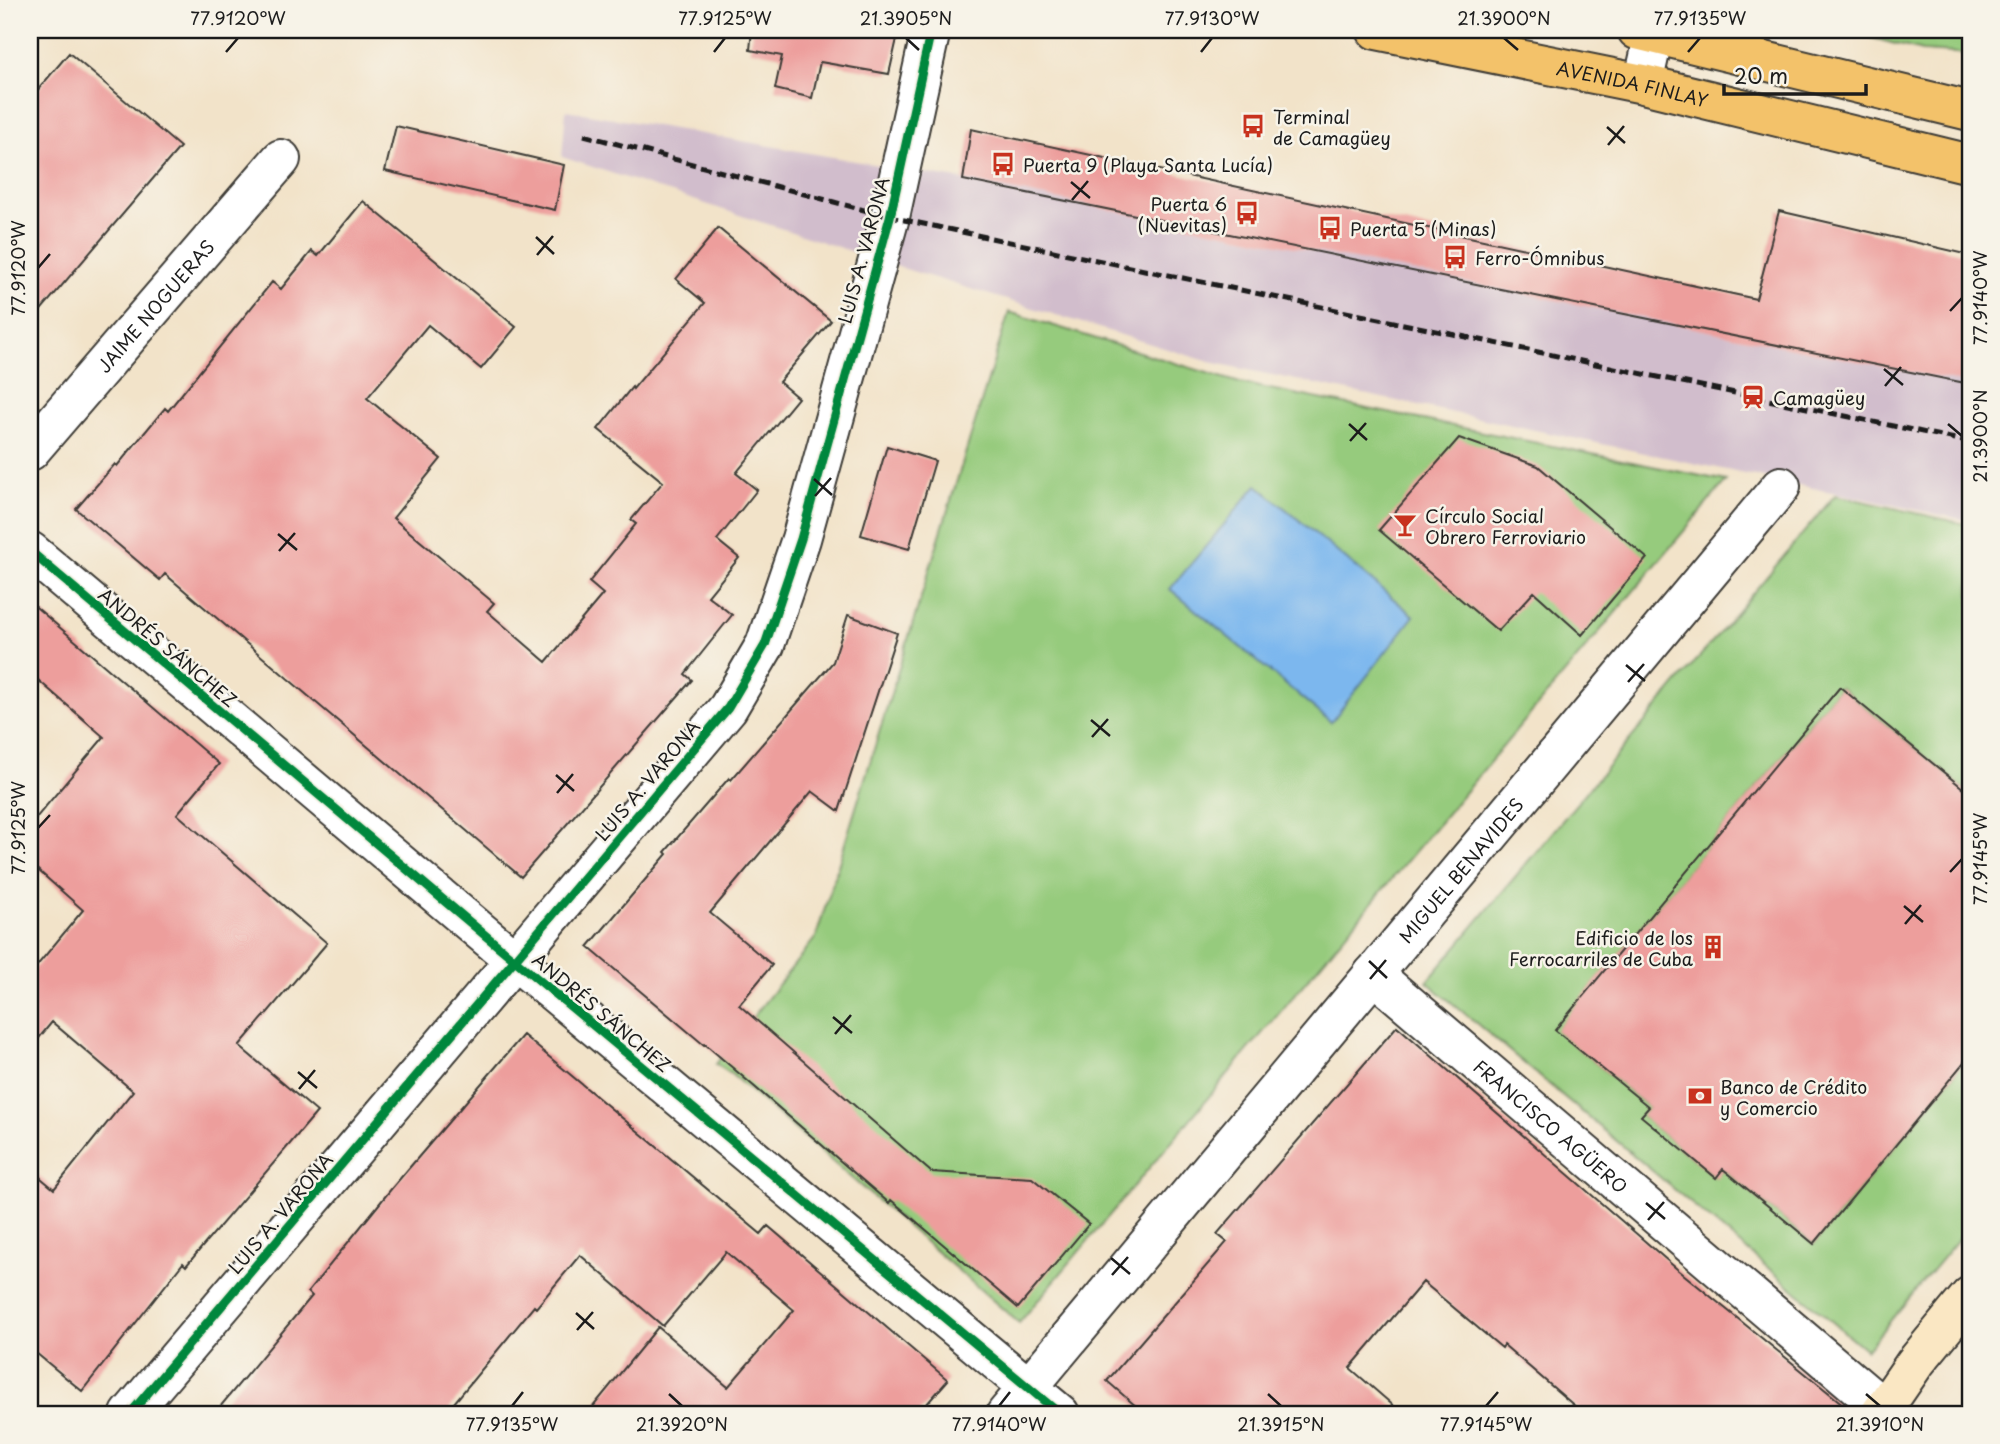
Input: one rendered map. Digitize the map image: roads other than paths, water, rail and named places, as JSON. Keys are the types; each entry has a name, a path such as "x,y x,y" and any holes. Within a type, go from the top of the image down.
{"main road":[{"name":"AVENIDA FINLAY","path":"1376,30 1643,84 1970,164"},
{"path":"1649,31 1970,111"},
{"path":"1711,102 1720,50"}],"street":[{"name":"LUIS A. VARONA","path":"130,1414 728,708 765,645 800,539 890,217 931,30"},
{"path":"1643,84 1649,31"},
{"name":"JAIME NOGUERAS","path":"30,451 281,159"},
{"name":"MIGUEL BENAVIDES","path":"1017,1401 1781,486"},
{"name":"ANDRÉS SÁNCHEZ","path":"30,551 515,960 1017,1401 1060,1414"},
{"name":"FRANCISCO AGÜERO","path":"1373,974 1884,1413"},
{"path":"1884,1413 1915,1363 1970,1296"}],"water":[{"path":"1257,485 1414,616 1331,722 1170,589"}],"railway":[{"path":"584,135 890,217 1970,442"}],"place":[{"name":"Terminal de Camagüey","path":"1253,126"},
{"name":"Puerta 9 (Playa Santa Lucía)","path":"1003,164"},
{"name":"Puerta 6 (Nuevitas)","path":"1247,213"},
{"name":"Puerta 5 (Minas)","path":"1330,228"},
{"name":"Ferro-Ómnibus","path":"1455,257"},
{"name":"Camagüey","path":"1753,397"},
{"name":"Círculo Social Obrero Ferroviario","path":"1405,525"},
{"name":"Edificio de los Ferrocarriles de Cuba","path":"1713,947"},
{"name":"Banco de Crédito y Comercio","path":"1700,1096"}]}
